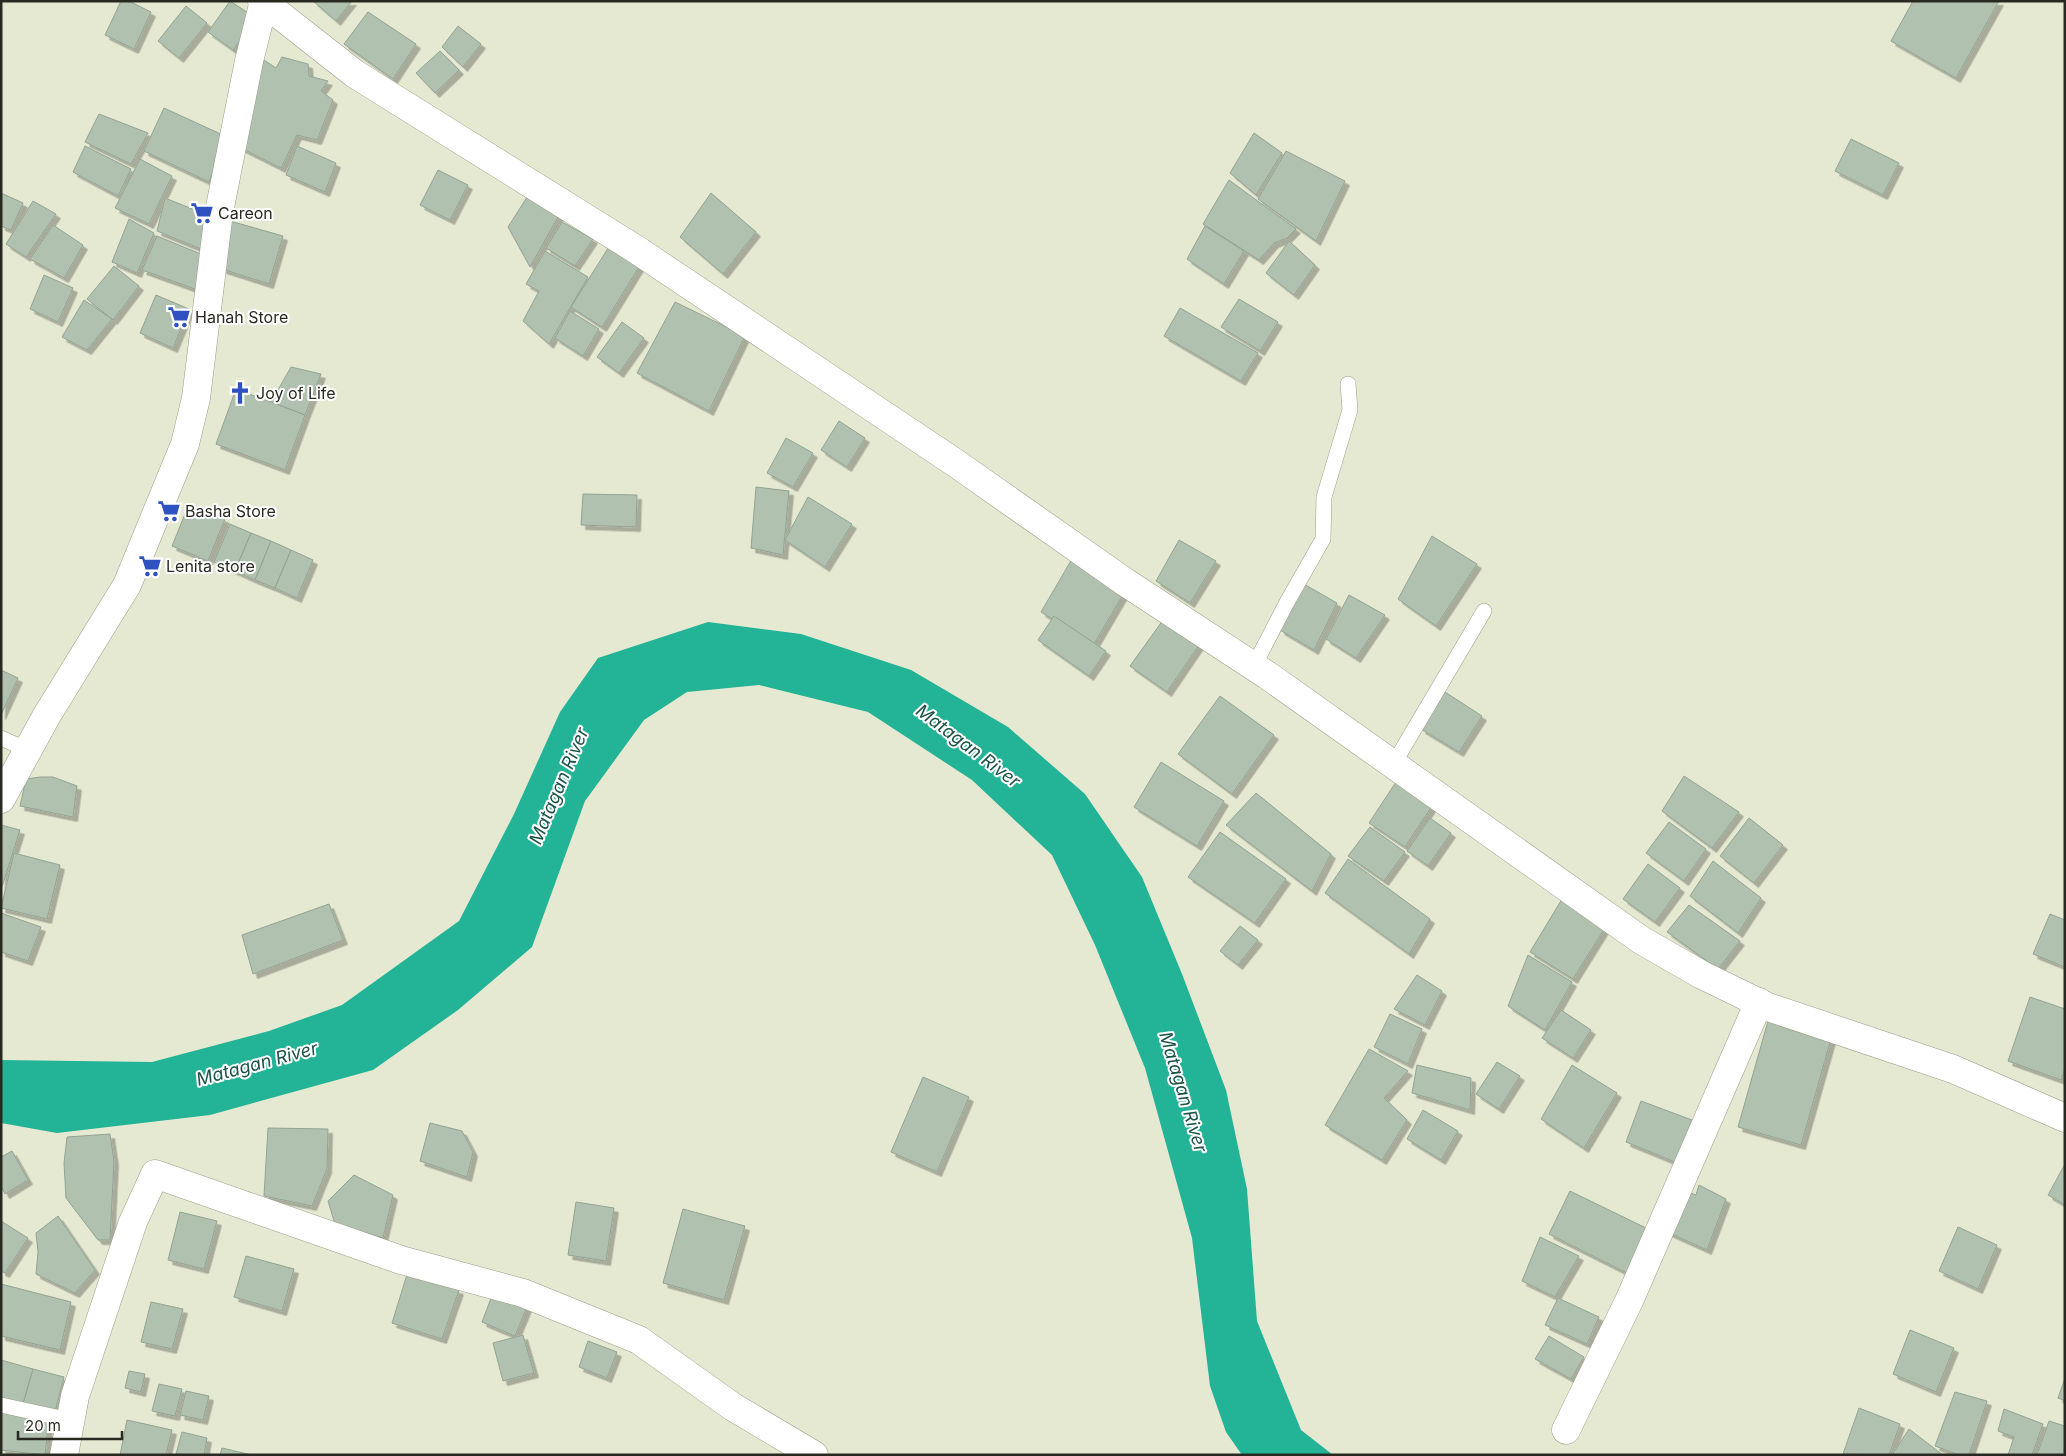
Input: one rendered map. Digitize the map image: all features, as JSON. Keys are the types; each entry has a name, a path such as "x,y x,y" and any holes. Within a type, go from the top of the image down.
{"street":[{"path":"1,799 47,715 127,585 185,444 196,398 219,212 249,61 263,2 355,74 646,256 946,457 1125,582 1254,666 1575,891 1641,940 1702,975 1759,1002 1819,1025 1953,1069 2065,1118"},
{"path":"1566,1430 1629,1301 1759,1002"},
{"path":"64,1455 75,1396 133,1222 155,1174 401,1260 523,1293 639,1340 733,1408 814,1455"}],"lane":[{"path":"1254,666 1322,539 1324,498 1350,410 1348,384"},
{"path":"1393,765 1484,611"},
{"path":"1,738 28,750"},
{"path":"1,1405 70,1420"}],"water":[{"name":"Matagan River","path":"708,622 801,634 911,670 1008,727 1085,794 1142,877 1182,974 1226,1090 1247,1189 1257,1321 1301,1430 1333,1455 1242,1455 1226,1432 1210,1386 1192,1238 1145,1068 1095,945 1052,855 972,780 868,712 759,685 687,692 644,720 585,801 532,947 458,1010 373,1070 210,1115 57,1133 1,1123 1,1060 152,1062 269,1031 342,1005 459,921 514,814 560,712 598,658"}],"building":[{"path":"121,1 129,1 151,12 134,49 105,35"},
{"path":"230,1 256,18 233,50 208,32"},
{"path":"313,1 352,1 336,21"},
{"path":"1913,1 1999,1 1956,78 1891,41"},
{"path":"186,6 207,23 179,58 158,41"},
{"path":"368,12 416,44 393,79 344,44"},
{"path":"458,26 481,44 463,67 442,47"},
{"path":"440,51 459,70 435,93 416,73"},
{"path":"282,57 308,64 309,76 328,81 321,91 333,100 317,140 297,135 281,168 237,146 264,60 276,68"},
{"path":"164,108 225,136 209,182 144,151"},
{"path":"99,114 148,133 131,164 85,142"},
{"path":"1254,133 1282,153 1256,195 1230,173"},
{"path":"1851,139 1899,163 1883,195 1835,171"},
{"path":"85,146 131,169 118,196 73,172"},
{"path":"297,146 336,163 325,192 286,175"},
{"path":"1286,151 1345,181 1316,241 1258,199"},
{"path":"140,159 172,176 149,224 115,208"},
{"path":"438,170 468,185 450,220 420,205"},
{"path":"1229,180 1296,229 1287,238 1274,243 1259,260 1203,224"},
{"path":"531,191 562,210 530,267 508,227"},
{"path":"1,193 23,203 11,230 1,226"},
{"path":"711,193 756,232 723,274 680,237"},
{"path":"165,198 215,218 206,251 157,231"},
{"path":"33,201 56,214 26,257 6,244"},
{"path":"129,219 154,233 137,273 112,262"},
{"path":"230,221 283,236 269,284 222,269"},
{"path":"562,222 593,239 575,266 546,248"},
{"path":"53,225 83,245 64,278 30,259"},
{"path":"1205,226 1244,251 1224,284 1187,259"},
{"path":"157,236 208,257 195,289 142,270"},
{"path":"1289,241 1315,265 1294,295 1266,273"},
{"path":"612,242 642,262 602,327 571,307"},
{"path":"545,251 588,277 549,344 523,321 539,291 526,284"},
{"path":"114,266 139,286 113,320 87,299"},
{"path":"44,275 73,288 58,322 30,309"},
{"path":"156,295 189,309 173,348 140,333"},
{"path":"1239,299 1278,322 1260,351 1221,327"},
{"path":"84,300 112,319 87,350 62,337"},
{"path":"675,302 745,336 709,411 637,373"},
{"path":"1180,308 1258,353 1241,381 1164,336"},
{"path":"570,311 599,329 583,356 555,338"},
{"path":"622,322 644,338 619,373 597,357"},
{"path":"291,367 321,374 305,415 271,402"},
{"path":"236,389 305,415 285,470 216,444"},
{"path":"839,421 865,438 847,467 821,450"},
{"path":"786,438 813,453 793,487 767,473"},
{"path":"756,487 789,491 783,555 751,548"},
{"path":"583,494 637,495 636,527 581,525"},
{"path":"808,497 852,524 825,567 785,540"},
{"path":"189,504 225,519 208,561 172,546"},
{"path":"230,524 251,533 235,571 214,562"},
{"path":"251,533 271,541 255,580 235,571"},
{"path":"1432,536 1477,564 1436,626 1398,599"},
{"path":"1179,540 1216,561 1190,603 1156,581"},
{"path":"271,541 291,550 275,588 255,580"},
{"path":"291,550 313,560 297,598 275,588"},
{"path":"1072,559 1125,591 1094,644 1041,612"},
{"path":"1302,583 1337,603 1314,650 1280,630"},
{"path":"1349,595 1385,615 1356,658 1326,639"},
{"path":"1054,616 1106,651 1089,676 1038,640"},
{"path":"1163,620 1199,645 1167,692 1130,666"},
{"path":"1,670 18,678 1,715"},
{"path":"1445,692 1482,716 1459,752 1421,729"},
{"path":"1220,696 1274,735 1232,794 1178,754"},
{"path":"1161,762 1224,801 1197,846 1134,807"},
{"path":"1684,776 1739,812 1712,848 1662,811"},
{"path":"53,777 77,786 73,817 20,806 26,779"},
{"path":"1396,782 1432,806 1405,847 1369,823"},
{"path":"1256,793 1331,854 1312,891 1226,825"},
{"path":"1430,818 1451,833 1428,866 1407,851"},
{"path":"1749,818 1783,845 1754,883 1720,856"},
{"path":"1669,822 1706,849 1684,881 1646,853"},
{"path":"1,825 20,830 1,890"},
{"path":"1370,827 1405,852 1384,881 1348,856"},
{"path":"1220,832 1286,879 1255,923 1188,877"},
{"path":"14,853 60,865 47,919 1,908"},
{"path":"1348,859 1430,919 1409,954 1325,893"},
{"path":"1713,861 1761,898 1738,933 1690,896"},
{"path":"1648,864 1680,888 1655,922 1623,899"},
{"path":"1562,899 1606,926 1573,979 1530,952"},
{"path":"329,904 343,940 253,974 242,935"},
{"path":"1689,905 1740,941 1718,969 1667,932"},
{"path":"1,913 41,927 28,961 1,952"},
{"path":"2050,914 2065,920 2065,967 2033,954"},
{"path":"1240,926 1258,940 1238,965 1220,951"},
{"path":"1528,955 1572,982 1545,1030 1508,1006"},
{"path":"1417,975 1442,991 1425,1025 1394,1009"},
{"path":"2030,997 2065,1009 2065,1068 2061,1080 2008,1061"},
{"path":"1561,1010 1591,1030 1573,1058 1542,1038"},
{"path":"1390,1014 1422,1029 1408,1064 1374,1047"},
{"path":"1768,1021 1831,1039 1801,1145 1738,1127"},
{"path":"1369,1049 1408,1071 1384,1098 1407,1120 1382,1160 1325,1125"},
{"path":"1497,1062 1520,1076 1499,1109 1476,1094"},
{"path":"1417,1065 1471,1078 1470,1110 1412,1093"},
{"path":"1572,1065 1617,1093 1584,1148 1541,1119"},
{"path":"923,1077 969,1097 937,1172 891,1152"},
{"path":"1641,1101 1692,1120 1675,1162 1626,1142"},
{"path":"1423,1110 1458,1131 1441,1160 1407,1139"},
{"path":"430,1123 462,1131 473,1152 467,1177 420,1161"},
{"path":"268,1128 328,1129 327,1169 312,1206 264,1196"},
{"path":"110,1134 114,1161 110,1240 98,1240 66,1198 64,1163 67,1137"},
{"path":"12,1151 28,1180 5,1194 1,1186 1,1157"},
{"path":"2065,1164 2065,1205 2048,1195"},
{"path":"354,1175 393,1195 383,1238 335,1224 328,1201"},
{"path":"1699,1185 1726,1199 1707,1250 1665,1231 1682,1190 1696,1195"},
{"path":"1570,1191 1648,1229 1627,1273 1549,1234"},
{"path":"576,1202 614,1208 606,1261 568,1255"},
{"path":"683,1209 745,1226 724,1300 663,1283"},
{"path":"180,1212 217,1221 204,1269 168,1260"},
{"path":"58,1216 95,1270 75,1293 36,1274 38,1252 36,1233"},
{"path":"1,1221 28,1238 5,1273 1,1271"},
{"path":"1958,1227 1997,1245 1978,1289 1939,1271"},
{"path":"1540,1237 1579,1256 1555,1297 1522,1281"},
{"path":"246,1256 294,1269 282,1311 234,1297"},
{"path":"409,1268 436,1276 437,1284 459,1290 442,1339 392,1323"},
{"path":"1,1284 71,1302 60,1350 1,1336"},
{"path":"493,1293 527,1307 515,1336 482,1322"},
{"path":"1558,1298 1599,1317 1587,1344 1545,1325"},
{"path":"151,1302 183,1309 172,1349 141,1342"},
{"path":"1910,1330 1954,1348 1936,1392 1893,1374"},
{"path":"523,1335 534,1373 503,1381 493,1343"},
{"path":"1549,1336 1584,1357 1571,1379 1535,1359"},
{"path":"588,1341 617,1352 607,1378 579,1367"},
{"path":"1,1360 33,1369 23,1404 1,1398"},
{"path":"33,1369 64,1377 55,1412 23,1404"},
{"path":"129,1371 145,1374 141,1392 125,1388"},
{"path":"2065,1378 2065,1401 2058,1398"},
{"path":"159,1384 182,1389 175,1416 152,1411"},
{"path":"186,1391 209,1396 203,1420 180,1415"},
{"path":"1955,1392 1987,1401 1969,1455 1959,1455 1935,1446"},
{"path":"1859,1408 1900,1424 1889,1455 1843,1454"},
{"path":"1,1409 49,1418 45,1455 1,1450"},
{"path":"2004,1409 2043,1424 2032,1455 2008,1455 2014,1437 1998,1431"},
{"path":"127,1420 172,1430 166,1455 120,1455"},
{"path":"2049,1421 2065,1426 2065,1455 2037,1455"},
{"path":"1909,1429 1943,1455 1892,1455"},
{"path":"182,1432 207,1438 204,1455 176,1454"},
{"path":"222,1448 252,1455 220,1455"}],"place":[{"name":"Careon","path":"202,213"},
{"name":"Hanah Store","path":"179,317"},
{"name":"Joy of Life","path":"240,393"},
{"name":"Basha Store","path":"169,511"},
{"name":"Lenita store","path":"150,566"}]}
